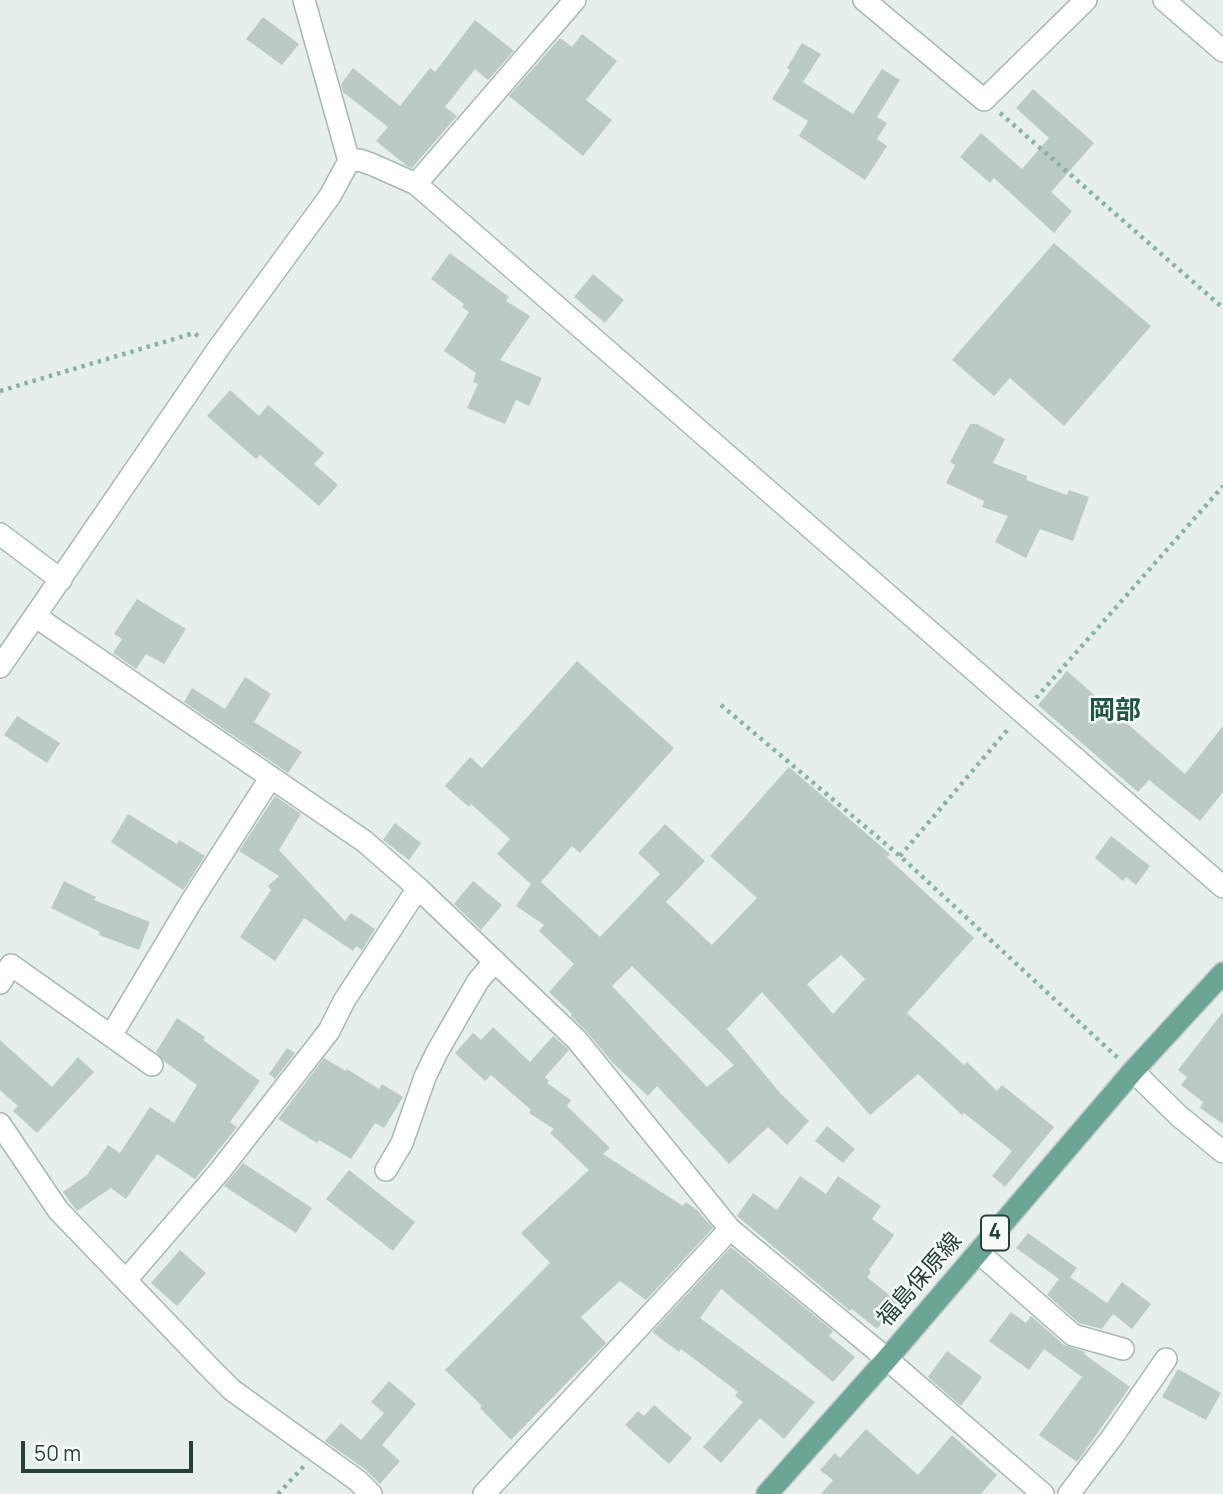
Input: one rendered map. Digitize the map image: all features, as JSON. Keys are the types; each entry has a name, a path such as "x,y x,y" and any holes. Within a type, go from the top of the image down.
{"main road":[{"name":"福島保原線","path":"775,1491 1133,1071 1221,980"}],"street":[{"path":"0,667 218,349 330,196 349,160 304,0"},
{"path":"416,184 575,0"},
{"path":"864,0 984,100 1086,0"},
{"path":"1164,0 1223,51"},
{"path":"349,160 371,163 416,184 1223,887"},
{"path":"0,534 61,580"},
{"path":"35,617 364,841 418,888 577,1040 730,1229 887,1359 1043,1494"},
{"path":"112,1034 191,902 271,777"},
{"path":"126,1280 219,1172 329,1031 344,1001 418,888"},
{"path":"386,1170 402,1143 425,1077 437,1052 478,981 495,961"},
{"path":"0,983 11,965 112,1034 152,1065"},
{"path":"1133,1071 1178,1116 1223,1152"},
{"path":"0,1124 58,1210 232,1390 358,1481 371,1494"},
{"path":"484,1494 730,1229"},
{"path":"978,1252 1073,1335 1123,1349"},
{"path":"1069,1494 1166,1359"}],"path":[{"path":"984,100 1223,308"},
{"path":"0,391 194,333 218,349"},
{"path":"900,856 1223,486"},
{"path":"721,705 900,856 1133,1071"},
{"path":"278,1494 316,1452"}],"building":[{"path":"263,17 299,44 282,65 246,39"},
{"path":"475,20 514,51 488,80 475,69 445,107 457,116 412,168 407,166 376,141 388,127 343,92 341,84 353,68 400,106 430,68 435,72"},
{"path":"582,34 617,61 586,100 612,120 583,156 509,96 560,38 572,47"},
{"path":"802,43 821,54 803,82 853,114 882,69 900,80 877,117 887,123 877,139 887,146 865,180 799,136 808,121 772,99 790,70 787,68"},
{"path":"1033,89 1094,143 1051,192 1072,211 1054,233 994,178 990,183 960,157 981,133 1022,169 1049,138 1016,108"},
{"path":"1054,243 1151,326 1064,426 1010,378 994,396 952,360"},
{"path":"450,253 509,297 506,301 530,316 500,360 542,378 529,406 516,400 505,424 467,408 478,384 473,382 476,373 444,351 469,312 462,307 464,304 431,279"},
{"path":"593,274 624,300 605,323 574,297"},
{"path":"230,390 259,416 268,405 324,453 314,464 338,485 319,506 260,455 256,459 207,416"},
{"path":"970,424 977,424 1005,439 993,463 1027,476 1026,480 1067,495 1069,490 1089,497 1073,541 1040,529 1026,558 995,542 1008,516 982,507 984,501 946,483 955,465 950,462"},
{"path":"137,599 186,629 164,664 146,654 136,669 113,653 122,639 114,634"},
{"path":"577,661 674,748 580,853 572,846 541,882 600,937 660,874 638,853 665,824 705,861 666,902 712,945 757,898 710,856 789,767 890,854 887,857 974,938 907,1013 964,1065 967,1062 997,1091 1002,1085 1054,1127 1005,1187 992,1176 1012,1151 964,1113 962,1115 918,1074 870,1115 762,992 727,1029 780,1093 809,1121 787,1145 768,1127 729,1164 657,1086 648,1096 612,1062 572,1014 549,992 574,964 539,931 544,925 516,906 531,884 497,854 510,839 471,804 469,807 445,786 470,757 482,768","holes":["841,955 865,979 833,1014 807,984","632,966 734,1065 707,1087 612,986"]},
{"path":"1067,671 1185,774 1223,726 1223,792 1200,821 1149,780 1138,792 1038,705"},
{"path":"245,677 271,694 254,722 302,752 288,773 184,702 192,688 225,709"},
{"path":"17,716 60,743 47,763 4,735"},
{"path":"275,796 301,814 279,850 345,921 351,913 375,929 362,950 356,946 353,951 304,918 275,961 240,937 271,890 268,886 279,876 239,851"},
{"path":"128,814 177,844 179,840 205,856 183,890 111,842"},
{"path":"395,823 421,843 409,860 383,840"},
{"path":"1111,836 1150,866 1136,885 1126,877 1123,881 1095,858"},
{"path":"64,881 96,897 94,900 150,922 139,950 99,935 100,932 51,908"},
{"path":"473,881 502,905 481,930 454,904"},
{"path":"1223,1012 1223,1124 1200,1108 1203,1102 1181,1085 1187,1077 1178,1070"},
{"path":"177,1018 260,1081 230,1122 237,1127 195,1179 157,1154 126,1199 111,1188 77,1211 63,1192 87,1175 108,1145 120,1153 150,1107 174,1123 197,1085 165,1062 156,1052"},
{"path":"493,1027 530,1062 553,1036 569,1050 545,1077 549,1081 547,1083 571,1100 567,1106 610,1148 603,1154 683,1206 686,1202 713,1228 646,1300 620,1281 581,1317 606,1343 511,1440 480,1408 482,1406 445,1370 550,1263 521,1233 589,1170 550,1133 554,1129 529,1113 531,1110 491,1075 485,1081 455,1053 473,1033 481,1040"},
{"path":"0,1040 52,1087 78,1057 94,1072 37,1133 13,1111 18,1106 0,1090"},
{"path":"287,1048 295,1053 275,1079 269,1074"},
{"path":"324,1058 379,1089 382,1084 403,1097 384,1128 375,1123 351,1159 319,1140 317,1143 278,1119"},
{"path":"827,1126 855,1149 843,1163 815,1141"},
{"path":"243,1163 312,1208 296,1233 224,1186"},
{"path":"349,1170 415,1222 393,1251 326,1199"},
{"path":"800,1176 826,1194 838,1176 881,1206 872,1219 894,1235 869,1270 871,1272 867,1277 899,1303 877,1329 852,1309 850,1311 737,1216 753,1193 777,1210"},
{"path":"1028,1233 1077,1268 1070,1277 1107,1303 1122,1282 1151,1304 1132,1329 1113,1314 1102,1329 1079,1323 1047,1295 1059,1279 1016,1248"},
{"path":"731,1247 833,1331 829,1336 855,1357 833,1382 721,1289 700,1318 815,1402 784,1439 760,1418 721,1463 703,1447 743,1402 735,1396 738,1392 681,1349 679,1352 652,1332"},
{"path":"180,1250 206,1273 177,1306 151,1283"},
{"path":"1011,1312 1026,1323 1031,1316 1064,1345 1085,1352 1084,1354 1130,1387 1077,1462 1039,1435 1082,1377 1044,1349 1029,1370 989,1341"},
{"path":"947,1351 982,1377 961,1406 928,1377"},
{"path":"1178,1369 1221,1393 1206,1420 1162,1397"},
{"path":"389,1381 416,1404 382,1445 400,1461 380,1484 366,1470 325,1441 341,1423 361,1440 384,1413 371,1402"},
{"path":"654,1405 692,1438 669,1464 625,1425 638,1411 644,1416"},
{"path":"866,1429 918,1475 952,1435 997,1475 981,1494 821,1494 833,1480 820,1470 835,1453 840,1458"}],"district":[{"name":"岡部","path":"1115,712"}]}
